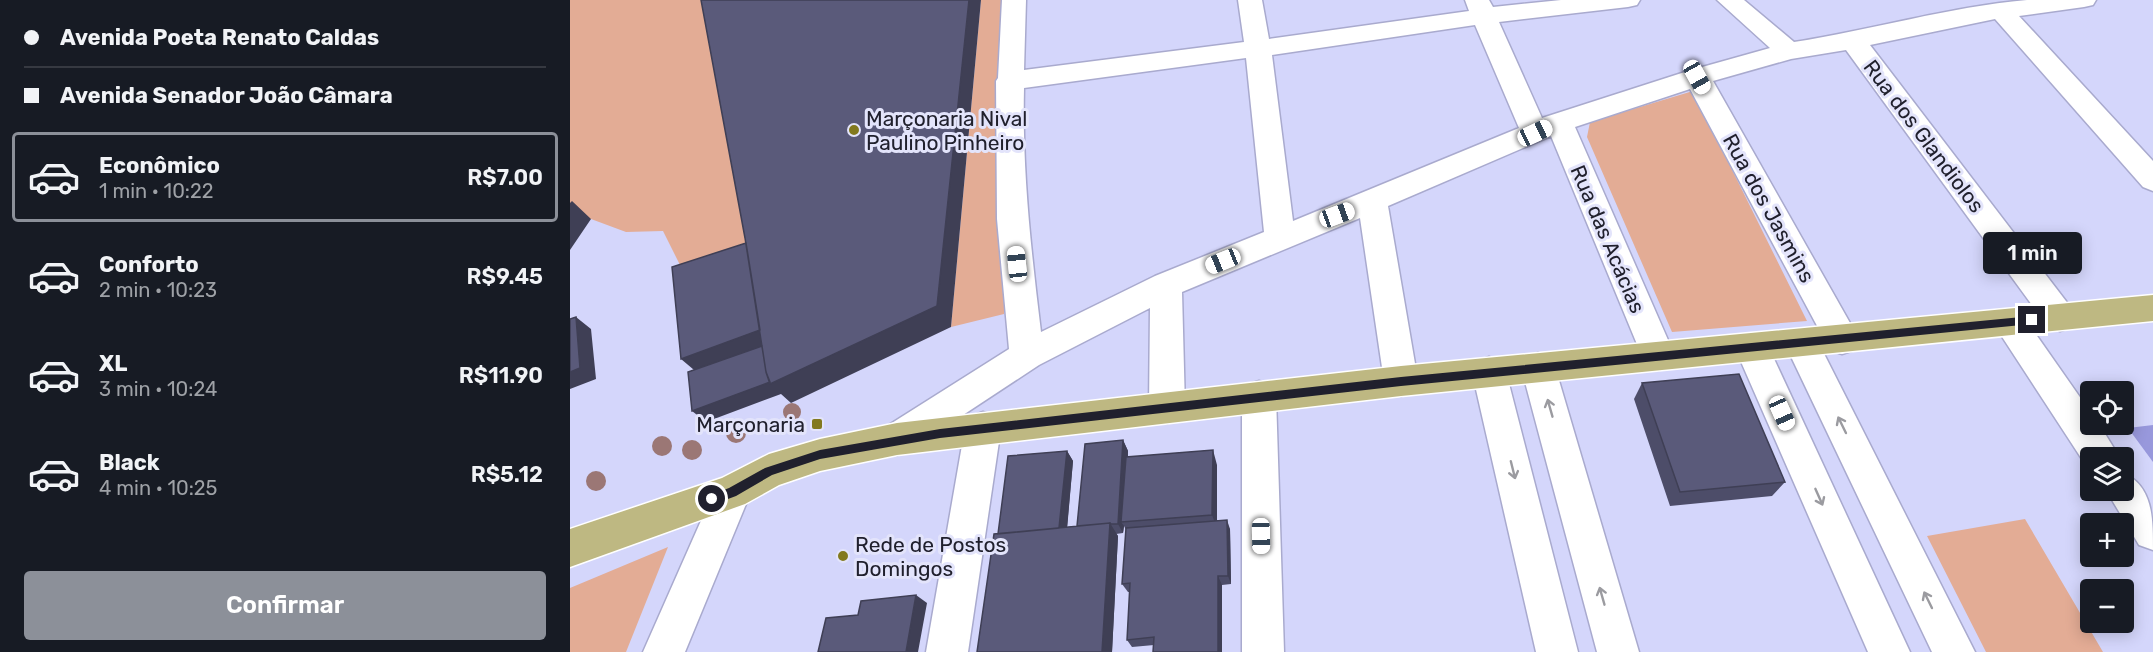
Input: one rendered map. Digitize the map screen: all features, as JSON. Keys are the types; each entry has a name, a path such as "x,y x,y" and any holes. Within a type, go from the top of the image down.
{"main road":[{"path":"570,548 732,492 769,471 820,454 897,439 1259,396 1538,367 2060,318 2150,312"}],"street":[{"path":"1014,0 1008,132 1012,219 1027,355"},
{"path":"1250,0 1258,48 1280,238"},
{"path":"1009,81 1376,33 1480,8 1628,0"},
{"path":"1729,0 1789,51"},
{"path":"897,439 1027,355 1166,285 1547,127 1697,77 1789,51 1853,41 1964,8 2001,11 2084,0"},
{"name":"Rua das Acácias","path":"1480,8 1547,127 1658,356"},
{"path":"2001,11 2153,180"},
{"name":"Rua dos Glandiolos","path":"1853,41 2060,318"},
{"name":"Rua dos Jasmins","path":"1697,77 1842,340"},
{"path":"1372,201 1401,381"},
{"path":"1166,285 1167,408"},
{"path":"2008,323 2094,447"},
{"path":"1802,344 1954,652"},
{"path":"1752,348 1889,652"},
{"path":"1538,367 1618,652"},
{"path":"1489,372 1557,652"},
{"path":"1259,396 1263,652"},
{"path":"948,652 983,428"},
{"path":"664,652 732,492"},
{"path":"2132,501 2153,532"}],"shaded area":[{"path":"570,0 713,0 764,260 690,285 663,231 626,232 591,219 570,219"},
{"path":"981,0 1009,0 1004,314 951,327"},
{"path":"1693,91 1807,321 1672,332 1587,137 1590,122"},
{"path":"2025,519 2080,613 2080,633 2092,633 2103,652 1986,652 1927,536"},
{"path":"668,547 626,652 570,652 570,588"}],"water":[{"path":"2153,425 2153,462 2133,435 2134,427"}],"building":[{"name":"Marçonaria Nival Paulino Pinheiro","path":"701,0 969,0 937,306 770,384 766,372 745,238"},
{"path":"746,243 760,330 681,359 672,267"},
{"path":"576,317 580,368 570,372 570,319"},
{"path":"762,346 770,382 692,411 688,372"},
{"path":"1739,374 1785,482 1680,492 1642,383"},
{"path":"1123,440 1118,524 1077,526 1085,444"},
{"path":"1213,450 1212,515 1121,522 1126,457"},
{"path":"1067,451 1059,528 998,534 1008,456"},
{"path":"1227,520 1228,576 1218,576 1218,652 1153,652 1154,637 1127,640 1130,583 1122,584 1126,528"},
{"path":"1110,523 1102,652 977,652 994,534"},
{"path":"916,595 906,652 818,652 826,618 858,615 861,601"}],"place":[{"name":"Marçonaria Nival Paulino Pinheiro","path":"854,130"},
{"name":"Marçonaria","path":"817,424"},
{"name":"Rede de Postos Domingos","path":"843,556"}],"route":[{"path":"712,499 732,492 769,471 820,454 897,439 1401,381 2032,320"}]}
